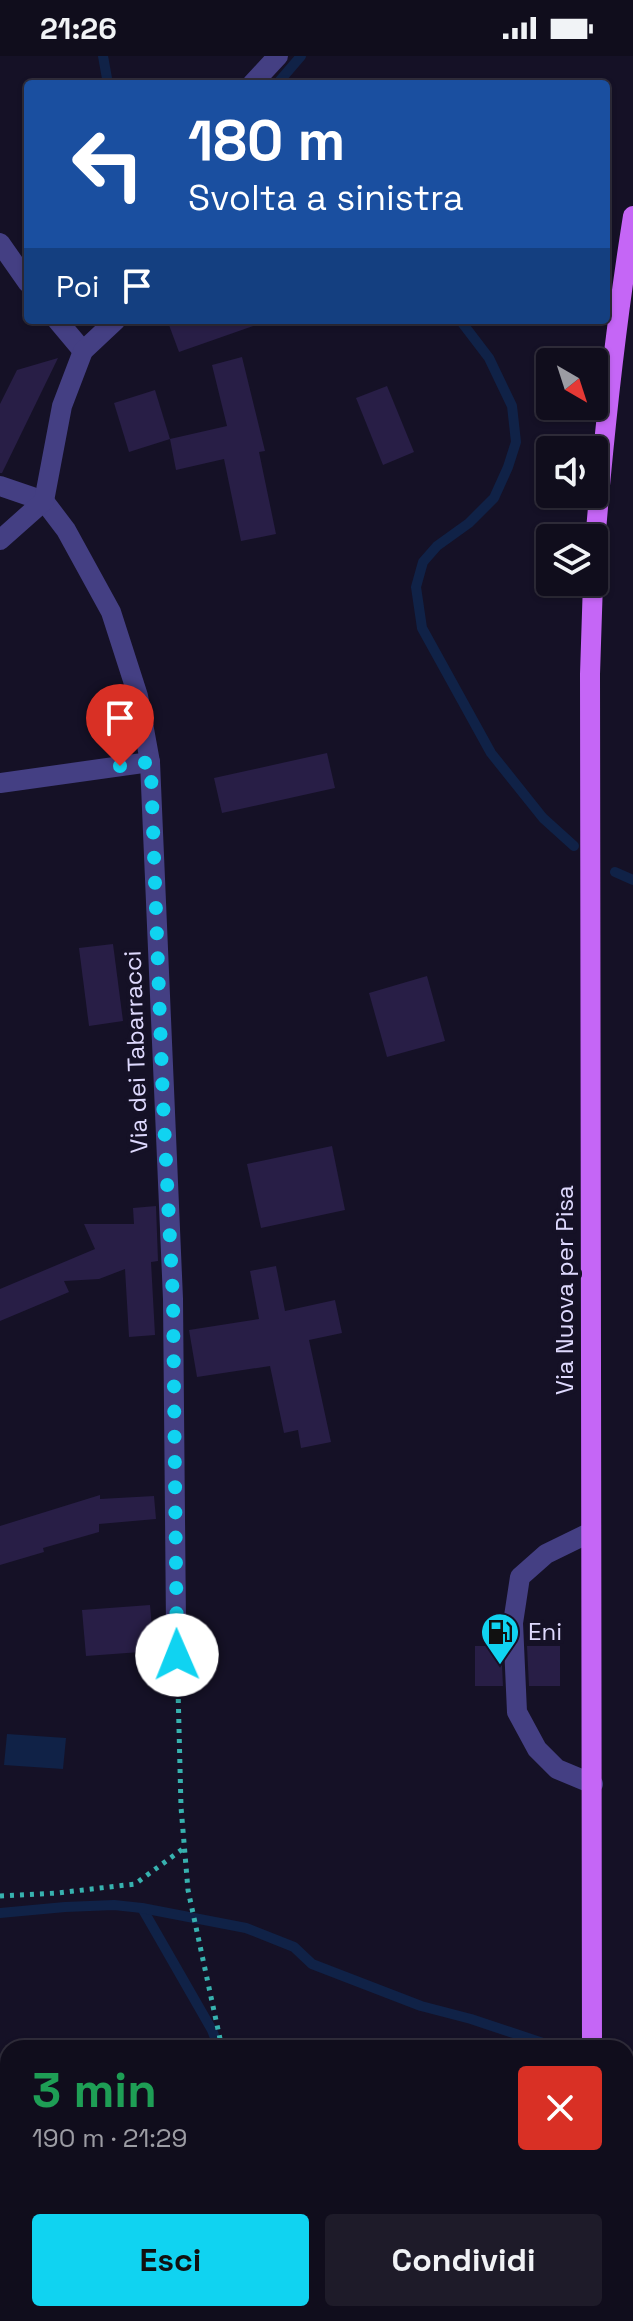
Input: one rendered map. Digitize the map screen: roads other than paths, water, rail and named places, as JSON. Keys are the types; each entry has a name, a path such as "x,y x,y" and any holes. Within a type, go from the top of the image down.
{"main road":[{"path":"597,524 615,342 633,216"},
{"name":"Via Nuova per Pisa","path":"592,2040 590,674 593,596"}],"street":[{"path":"256,80 278,56"},
{"path":"0,243 24,277"},
{"path":"60,324 83,351"},
{"path":"0,540 44,501 62,406 83,351 112,324"},
{"path":"0,486 44,501"},
{"name":"Via dei Tabarracci","path":"44,501 66,530 111,612 138,696 150,762 173,1299 176,1625"},
{"path":"0,783 150,762"},
{"path":"591,1532 546,1554 520,1577 513,1623 517,1712 537,1749 557,1769 593,1784"}],"water":[{"path":"7,1734 66,1738 63,1769 4,1765"}],"waterway":[{"path":"103,56 107,80"},
{"path":"280,80 301,56"},
{"path":"463,324 489,358 512,406 516,442 494,498 469,523 437,546 423,562 416,587 422,628 491,753 543,818 574,846"},
{"path":"615,872 633,880"},
{"path":"0,1913 114,1905 246,1928 294,1947 312,1964 421,2006 534,2040"},
{"path":"142,1908 216,2040"}],"place":[{"name":"Eni","path":"500,1666"}]}
